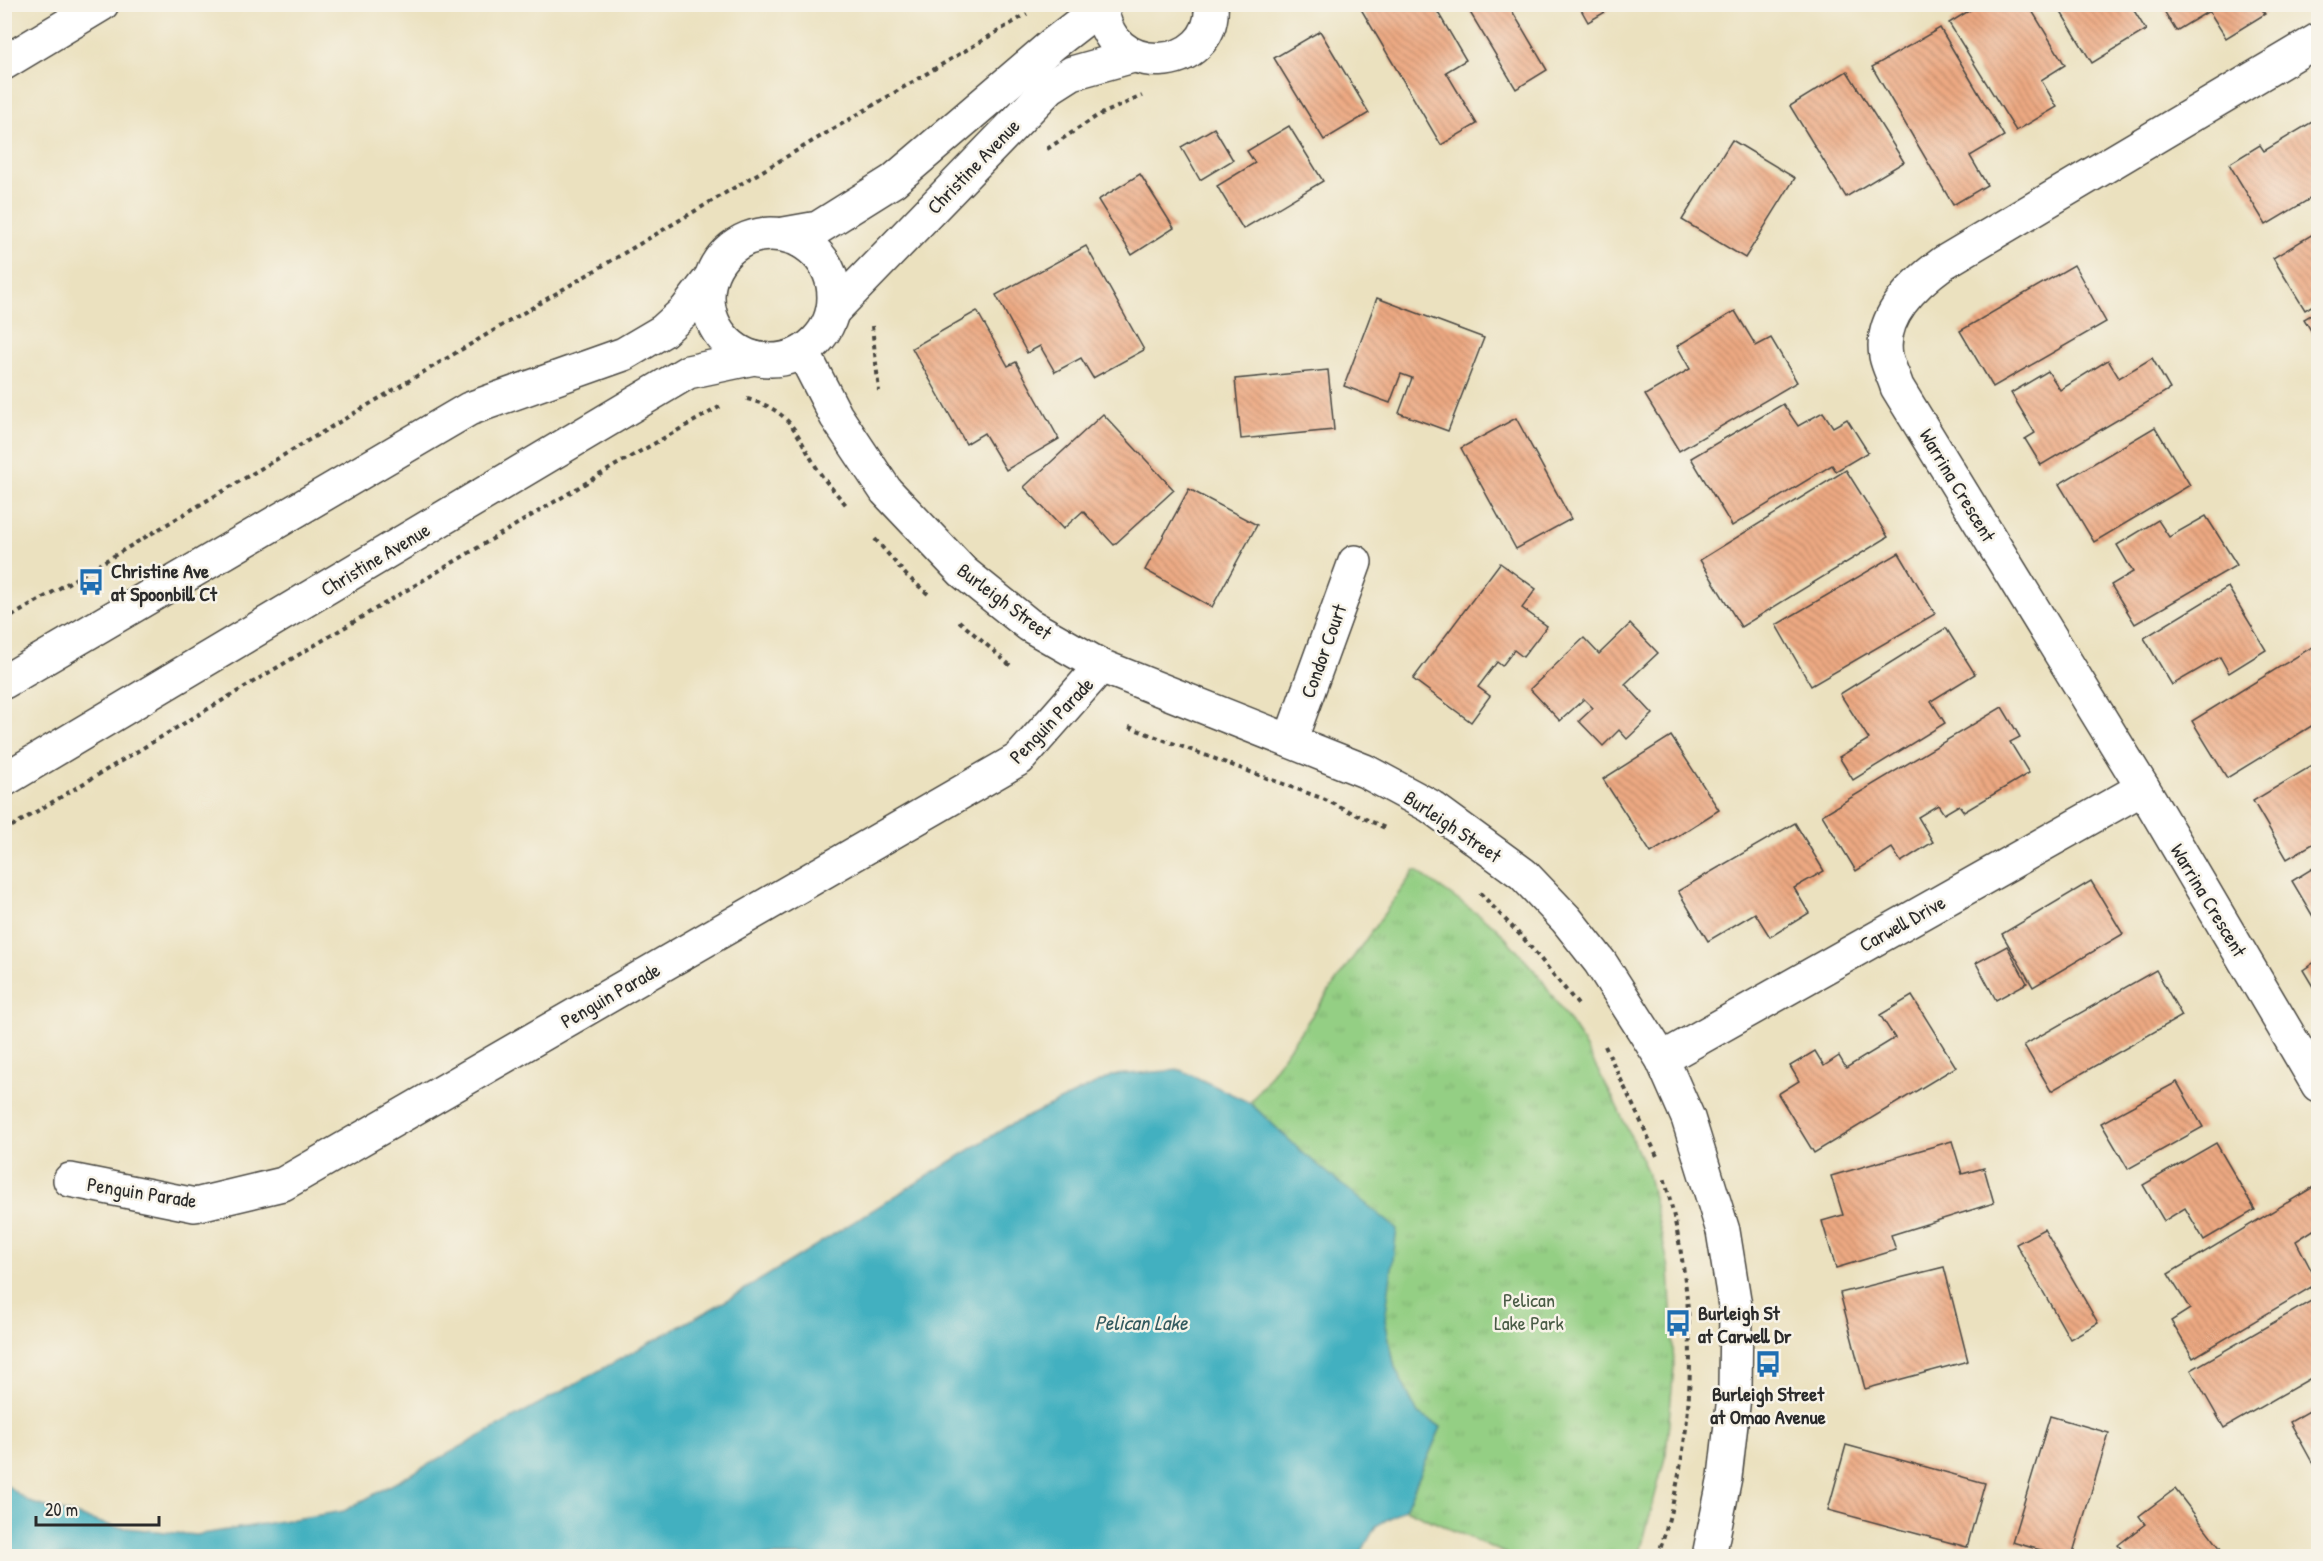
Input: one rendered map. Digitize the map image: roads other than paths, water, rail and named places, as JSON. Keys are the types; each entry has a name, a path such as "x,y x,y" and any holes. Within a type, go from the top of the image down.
{"street":[{"path":"4,63 102,4"},
{"path":"1102,5 1104,21 1120,47 1133,56 1150,61 1168,60 1184,54 1198,43 1207,28 1211,4"},
{"name":"Christine Avenue","path":"784,234 818,228 893,181 1102,5"},
{"name":"Warrina Crescent","path":"2319,40 1943,263 1916,282 1889,320 1886,355 1898,387 2143,788 2319,1085"},
{"name":"Christine Avenue","path":"834,310 1050,87 1080,70 1133,56"},
{"path":"4,682 469,409 624,354 663,331 686,310 709,280 721,257 737,243 762,233 784,234 806,243 826,263 835,294 834,310 819,339 803,352 776,360 754,358 730,346 717,332 708,307 709,280"},
{"name":"Burleigh Street","path":"803,352 836,416 886,491 963,572 1029,625 1101,666 1365,771 1430,806 1523,874 1566,919 1600,962 1662,1059 1688,1118 1707,1173 1723,1231 1736,1312 1735,1388 1725,1477 1709,1557"},
{"name":"Christine Avenue","path":"4,780 688,372 754,358"},
{"name":"Condor Court","path":"1290,741 1355,561"},
{"name":"Penguin Parade","path":"70,1180 195,1204 283,1184 1019,759 1101,666"},
{"name":"Carwell Drive","path":"1662,1059 2143,788"}],"water":[{"name":"Pelican Lake","path":"1181,1070 1250,1103 1302,1152 1397,1229 1385,1320 1395,1368 1418,1414 1441,1427 1405,1509 1376,1526 1359,1556 5,1556 5,1484 29,1502 116,1527 196,1535 344,1511 731,1298 1008,1126 1114,1075"}],"place":[{"name":"Christine Ave at Spoonbill Ct","path":"91,582"},
{"name":"Burleigh St at Carwell Dr","path":"1678,1323"},
{"name":"Burleigh Street at Omao Avenue","path":"1768,1364"}],"park label":[{"name":"Pelican Lake Park","path":"1529,1310"}]}
